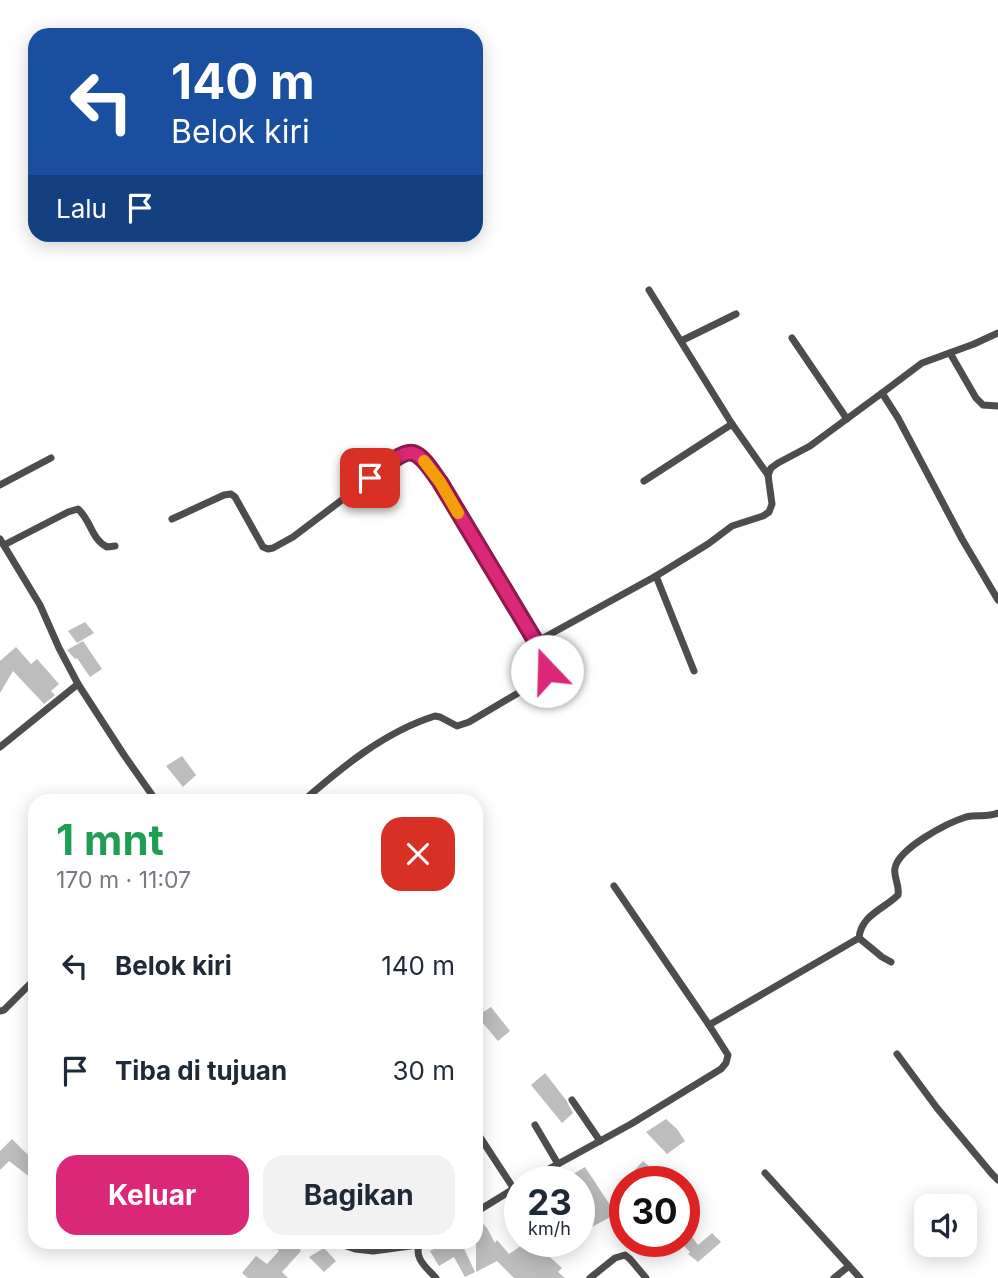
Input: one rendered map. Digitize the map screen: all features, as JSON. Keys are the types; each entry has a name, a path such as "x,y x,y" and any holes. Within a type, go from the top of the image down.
{"street":[{"path":"536,642 656,576 732,526 763,516 769,512 772,504 768,475 732,424 649,290"},
{"path":"681,341 736,314"},
{"path":"768,475 771,468 810,446 922,363 998,333"},
{"path":"792,338 847,419"},
{"path":"950,353 976,398 983,405 998,405"},
{"path":"882,393 998,600"},
{"path":"644,481 732,424"},
{"path":"172,519 231,494 239,503 263,547 273,548 293,537 405,453 414,453 440,482 536,642 547,665 547,671 536,684 469,722 457,726 435,716 380,742 311,794"},
{"path":"0,485 51,457"},
{"path":"115,546 107,547 96,539 78,509 2,542 40,605 78,684 151,794"},
{"path":"656,576 694,671"},
{"path":"0,747 78,684"},
{"path":"709,1025 859,937 866,920 898,895 899,887 894,870 915,844 967,817 988,817 998,813"},
{"path":"554,1166 721,1069 728,1055 614,886"},
{"path":"859,937 891,962"},
{"path":"0,1011 28,986"},
{"path":"897,1054 937,1108 998,1180"},
{"path":"572,1100 600,1141"},
{"path":"535,1125 558,1164"},
{"path":"483,1141 504,1169"},
{"path":"765,1172 860,1278"},
{"path":"483,1208 504,1195"},
{"path":"355,1249 386,1249"},
{"path":"418,1249 419,1259 436,1278"},
{"path":"590,1278 615,1258 625,1255 646,1278"},
{"path":"834,1278 849,1266"}],"building":[{"path":"85,622 94,633 77,643 68,631"},
{"path":"83,641 102,669 90,677 77,658 67,650"},
{"path":"16,647 31,664 37,659 59,684 51,691 55,695 44,704 13,671 0,693 0,661"},
{"path":"182,756 196,775 183,787 166,766"},
{"path":"491,1007 510,1031 498,1041 483,1023 483,1012"},
{"path":"545,1073 573,1113 562,1123 531,1085"},
{"path":"666,1119 685,1141 667,1154 646,1132"},
{"path":"12,1139 28,1155 28,1176 9,1161 0,1170 0,1151"},
{"path":"595,1182 609,1203 609,1218 595,1225"},
{"path":"483,1224 495,1243 497,1240 504,1248 504,1257 550,1257 562,1268 558,1272 565,1278 514,1278 497,1261 476,1272 476,1249 483,1249"},
{"path":"712,1233 721,1242 698,1262 692,1257 700,1257 700,1243"},
{"path":"277,1249 301,1251 282,1272 288,1278 248,1278 242,1273 256,1256 267,1264 279,1251"},
{"path":"325,1249 336,1261 324,1272 309,1257"},
{"path":"464,1249 475,1272 465,1277 454,1257 439,1266 430,1251"}],"slow traffic":[{"path":"424,461 458,513"}],"route":[{"path":"370,478 405,453 414,453 422,459 440,482 536,642 547,665 547,671"}]}
